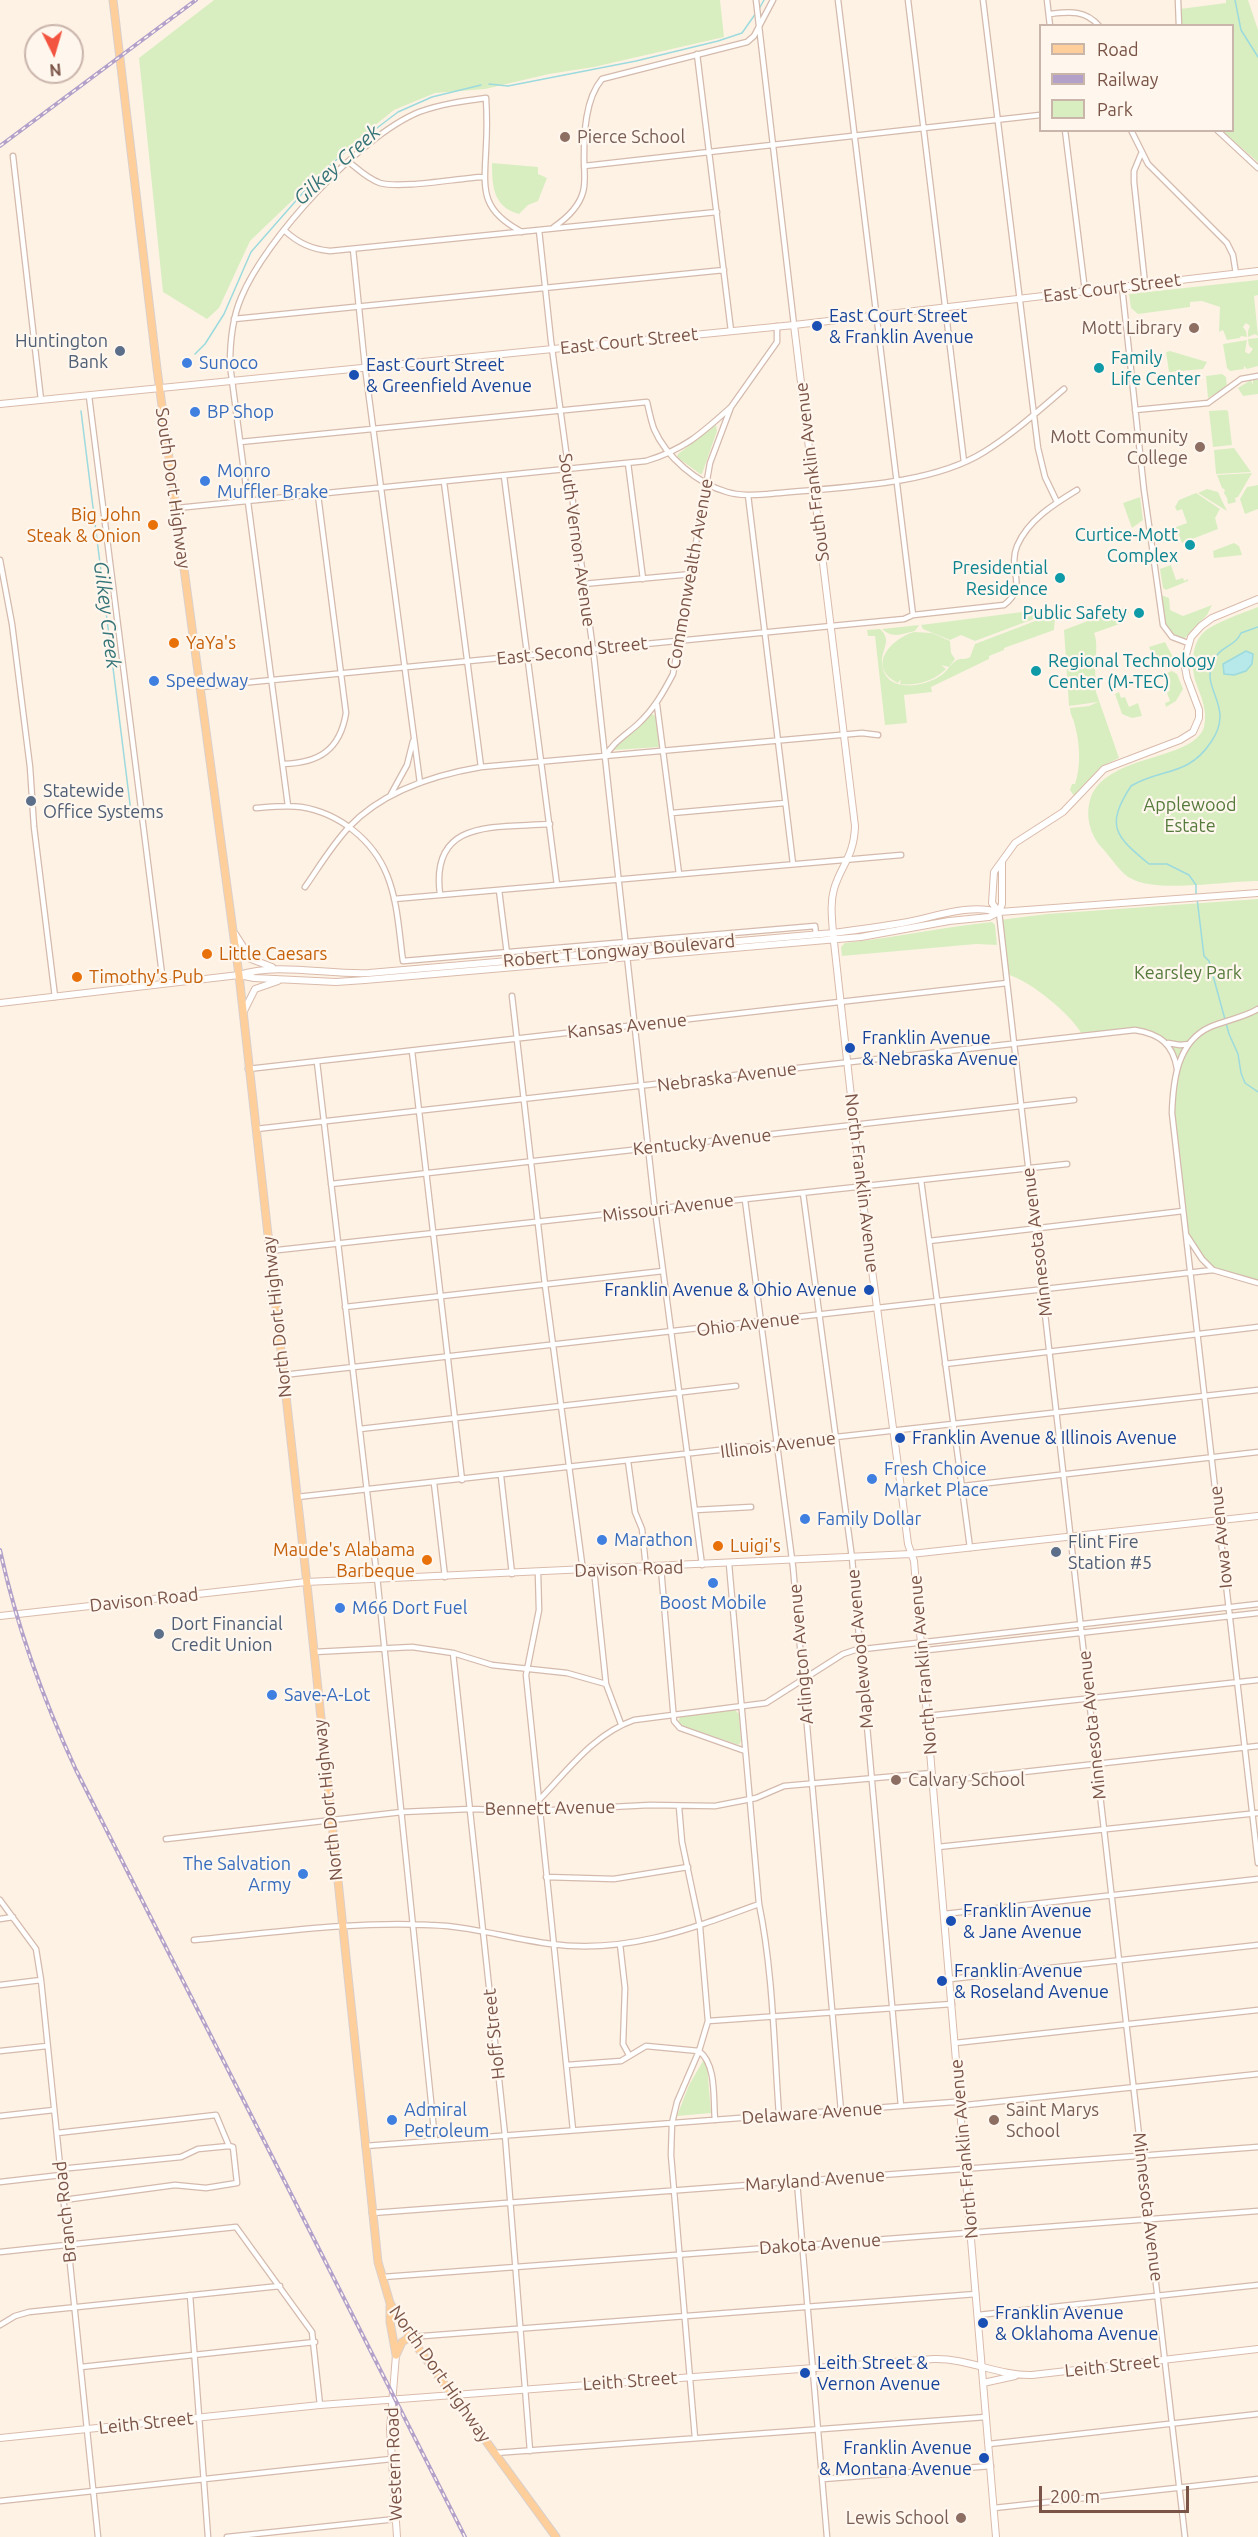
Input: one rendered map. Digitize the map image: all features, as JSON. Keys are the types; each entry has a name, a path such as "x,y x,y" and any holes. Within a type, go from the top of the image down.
{"main road":[{"name":"South Dort Highway","path":"113,0 159,388 239,975"},
{"name":"North Dort Highway","path":"239,975 378,2262 390,2303 410,2337 556,2537"},
{"path":"390,2303 390,2322 396,2355"},
{"path":"396,2355 402,2342 410,2337"}],"street":[{"name":"South Franklin Avenue","path":"756,0 855,826 849,860 834,888 831,905 833,936"},
{"path":"553,228 577,205 584,191 584,141 587,114 597,84 602,79 747,42 754,36 773,0"},
{"path":"838,0 912,615"},
{"path":"908,0 964,462"},
{"path":"983,0 1038,448 1046,477 1057,502 1077,490"},
{"path":"1047,0 1050,24"},
{"path":"1178,0 1179,24"},
{"path":"1048,14 1078,12 1093,18 1098,24"},
{"path":"697,54 730,331"},
{"path":"288,806 232,381 230,346 234,319 247,284 284,230 313,197 349,162 380,136 418,113 444,104 486,98 487,129 483,177 487,199 496,214 508,225 522,232"},
{"path":"584,166 1039,116"},
{"path":"1065,132 1085,291"},
{"path":"1132,132 1141,154 1167,186 1227,243 1233,255 1236,274"},
{"path":"1220,132 1258,168"},
{"path":"1141,154 1134,171 1134,182 1145,284"},
{"path":"13,156 41,400"},
{"path":"349,162 364,175 381,183 398,184 483,177"},
{"path":"284,230 296,240 315,249 353,249 717,212"},
{"name":"South Vernon Avenue","path":"539,230 567,470 605,757 655,1210 702,1565"},
{"path":"353,249 365,367 420,783"},
{"path":"234,319 724,270"},
{"name":"East Court Street","path":"0,404 876,316 1258,271"},
{"path":"1122,287 1135,410 1163,625 1172,637 1188,643"},
{"name":"Commonwealth Avenue","path":"605,757 611,745 638,724 657,705 673,674 681,640 710,463 731,407 777,342 777,326"},
{"path":"1135,410 1208,402 1215,400 1241,379 1258,376"},
{"path":"240,442 647,402 654,430 670,454 706,484 727,492 748,495 921,477 964,462 984,452 1064,389"},
{"path":"89,396 163,982"},
{"path":"177,508 628,464 670,454 690,443 731,407"},
{"path":"628,464 643,579"},
{"path":"504,476 558,885"},
{"path":"444,482 481,767"},
{"path":"283,764 309,761 324,754 343,730 346,713 318,495"},
{"path":"748,495 793,864"},
{"name":"East Second Street","path":"200,687 904,619 912,615 1004,605 1012,599 1017,582 1014,558 1017,546 1031,525 1057,502"},
{"path":"0,560 12,624 30,767 34,827 56,997"},
{"path":"583,584 692,574"},
{"path":"999,912 992,903 992,882 996,867 1015,843 1063,812 1104,769 1180,740 1193,732 1199,715 1185,672 1188,643 1206,621 1258,599"},
{"path":"657,705 678,874"},
{"path":"305,887 350,826 390,796 443,774 481,767 862,733 878,735"},
{"path":"390,796 407,765 414,739"},
{"path":"672,813 785,803"},
{"path":"256,808 288,806 319,812 350,826 377,856 387,876 394,899 403,961 507,954 815,926 816,934"},
{"path":"440,894 438,869 443,853 454,839 481,829 550,824"},
{"path":"394,899 900,855"},
{"path":"499,890 507,954"},
{"name":"Robert T Longway Boulevard","path":"0,1003 163,982 239,975 255,970 373,973 626,954 833,936 989,917 999,912 1258,893"},
{"name":"Minnesota Avenue","path":"999,912 1185,2537"},
{"path":"233,931 251,959 278,969"},
{"name":"Robert T Longway Boulevard","path":"239,975 254,978 296,978 336,982 816,934 833,936"},
{"name":"North Franklin Avenue","path":"833,936 861,1187 911,1554 914,1561 996,2537"},
{"path":"373,973 379,979"},
{"path":"243,1018 249,997 259,986 296,978"},
{"name":"Kansas Avenue","path":"248,1069 1007,983"},
{"path":"512,996 537,1223 583,1570"},
{"path":"1177,1069 1189,1044 1199,1034 1258,1009"},
{"name":"Nebraska Avenue","path":"256,1129 1135,1030 1147,1032 1164,1041 1179,1045 1189,1044"},
{"path":"1164,1041 1175,1055 1177,1069"},
{"path":"412,1051 462,1480"},
{"path":"317,1062 377,1580 435,2140"},
{"name":"Iowa Avenue","path":"1177,1069 1172,1113 1245,1748 1255,1813 1258,1863"},
{"name":"Kentucky Avenue","path":"331,1184 1074,1100"},
{"name":"Missouri Avenue","path":"269,1251 338,1246 1067,1164"},
{"path":"921,1180 970,1548"},
{"name":"Maplewood Avenue","path":"803,1193 852,1558 900,2106"},
{"name":"Arlington Avenue","path":"745,1200 792,1561 841,2111"},
{"path":"929,1241 1183,1211"},
{"path":"1186,1233 1202,1259 1213,1270 1258,1283"},
{"name":"Ohio Avenue","path":"283,1375 1213,1270"},
{"path":"345,1307 663,1271"},
{"path":"945,1364 1258,1327"},
{"path":"360,1429 736,1386"},
{"name":"Illinois Avenue","path":"297,1497 1258,1390"},
{"path":"963,1486 1258,1452"},
{"path":"628,1461 635,1512 642,1529 646,1568"},
{"path":"501,1476 512,1574"},
{"path":"434,1483 445,1577"},
{"path":"695,1510 751,1507"},
{"name":"Davison Road","path":"0,1616 306,1582 661,1568 911,1554 1258,1516"},
{"path":"729,1564 759,1904 772,2016 779,2115"},
{"path":"661,1568 674,1721 680,1728 745,1751"},
{"path":"594,1570 606,1684 621,1724"},
{"path":"538,1573 539,1610 526,1670 527,1701 540,1799 573,2130"},
{"path":"540,1799 591,1746 621,1724 634,1720 741,1707 772,1700 843,1654 920,1644 927,1641 1258,1604"},
{"path":"920,1644 928,1650 1258,1613"},
{"path":"312,1652 412,1647 453,1653 492,1665 590,1677 606,1684"},
{"name":"Hoff Street","path":"453,1653 505,2135 530,2451"},
{"path":"927,1716 1258,1680"},
{"path":"933,1782 1258,1746"},
{"name":"Bennett Avenue","path":"166,1839 402,1812 715,1806 750,1800 784,1786 932,1773"},
{"path":"679,1807 682,1842 700,1927 708,2021 699,2051 677,2102 672,2123 671,2155 695,2438"},
{"path":"938,1847 1255,1813"},
{"path":"546,1877 614,1879 688,1867"},
{"path":"944,1914 1258,1879"},
{"name":"Branch Road","path":"0,1900 36,1949 41,1980 98,2537"},
{"path":"194,1940 343,1927 433,1924 554,1945 620,1944 700,1927 759,1904"},
{"path":"0,1919 13,1917"},
{"path":"620,1944 625,1988 623,2044 629,2055"},
{"path":"950,1979 1258,1945"},
{"path":"0,1985 41,1980"},
{"path":"708,2021 952,2004"},
{"path":"955,2043 1258,2010"},
{"path":"0,2051 48,2046"},
{"path":"567,2065 621,2061 646,2046 699,2051 708,2062 711,2074 715,2120"},
{"name":"Delaware Avenue","path":"364,2146 954,2102 966,2105 1258,2074"},
{"path":"0,2116 54,2110"},
{"path":"57,2133 216,2115 229,2146 233,2147 237,2183 206,2188 175,2185 64,2200"},
{"path":"0,2182 181,2157 198,2149 229,2146"},
{"name":"Maryland Avenue","path":"372,2213 1258,2147"},
{"path":"797,2182 827,2537"},
{"name":"Dakota Avenue","path":"382,2277 1258,2211"},
{"path":"0,2252 236,2227 312,2332 315,2342 320,2405"},
{"path":"978,2315 1258,2285"},
{"path":"0,2325 15,2316 29,2312 280,2286"},
{"path":"410,2337 976,2294"},
{"path":"190,2295 208,2537"},
{"path":"81,2367 315,2342"},
{"name":"Leith Street","path":"0,2438 320,2405 944,2358 1018,2375 1258,2349"},
{"name":"Western Road","path":"396,2355 392,2400 391,2460 397,2537"},
{"path":"983,2383 1018,2375"},
{"path":"988,2444 1258,2414"},
{"path":"495,2453 986,2416"},
{"path":"0,2500 391,2460"},
{"path":"823,2479 990,2466"},
{"path":"994,2508 1258,2479"},
{"path":"227,2537 396,2519"}],"green space":[{"path":"214,0 720,0 724,37 485,89 435,93 394,110 347,148 250,241 219,308 207,319 163,292 139,58"},
{"path":"1226,0 1248,0 1258,30 1258,162 1223,132 1234,132 1234,24 1181,24 1180,9 1226,3"},
{"path":"492,163 538,167 538,174 547,178 538,201 528,205 519,214 510,211 499,201 496,194"},
{"path":"1258,280 1258,295 1254,296 1258,336 1255,334 1248,337 1250,326 1246,323 1243,327 1247,337 1241,336 1227,340 1223,330 1219,332 1220,307 1202,301 1190,302 1190,307 1138,314 1131,308 1129,294"},
{"path":"1258,338 1258,366 1247,369 1244,366 1244,369 1230,371 1227,368 1223,344 1247,340 1245,352 1249,354 1253,349 1249,346 1248,339"},
{"path":"1170,351 1207,362 1203,369 1169,372 1166,352"},
{"path":"1222,374 1226,377 1227,387 1208,398 1206,376"},
{"path":"1251,380 1253,385 1253,380 1258,380 1258,394 1243,396 1238,388"},
{"path":"1209,411 1228,411 1232,445 1213,447"},
{"path":"716,425 717,431 702,474 700,474 677,457"},
{"path":"1234,448 1251,472 1216,474 1214,450"},
{"path":"1252,473 1238,497 1235,498 1236,502 1228,504 1225,490 1217,475"},
{"path":"1258,485 1258,509 1245,514 1240,499 1247,487"},
{"path":"1207,489 1218,492 1227,511 1198,493"},
{"path":"1196,493 1220,509 1215,518 1218,529 1182,543 1176,527 1187,523 1182,509 1177,511 1175,507 1179,500"},
{"path":"1140,497 1143,520 1132,528 1123,503"},
{"path":"1234,543 1239,546 1242,555 1214,558 1213,551"},
{"path":"1171,565 1176,580 1183,578 1184,581 1188,579 1188,581 1166,590 1163,588 1160,569"},
{"path":"1161,595 1169,598 1170,610 1183,616 1212,605 1207,615 1184,639 1167,627"},
{"path":"1125,607 1129,613 1120,617 1122,623 1094,633 1097,684 1094,686 1119,758 1104,765 1074,796 1070,790 1077,777 1079,748 1070,708 1089,706 1098,702 1069,706 1064,630"},
{"name":"Applewood Estate","path":"1258,607 1258,881 1175,886 1144,883 1132,879 1120,870 1099,845 1090,827 1088,814 1090,800 1098,785 1112,774 1129,765 1184,747 1197,738 1204,727 1205,715 1193,670 1194,649 1204,632"},
{"path":"1053,608 1055,611 975,641 961,635 950,640 923,629 921,625"},
{"path":"1051,615 1055,617 1054,630 1004,648 989,656 989,659 931,687 932,692 904,695 907,723 885,725 875,636 868,636 867,630 880,629 886,637 882,663 884,673 889,679 896,683 914,685 942,675 957,660 970,657 975,644"},
{"path":"919,625 915,631 898,635 890,634 882,629"},
{"path":"914,632 932,633 950,641 951,653 955,659 949,667 941,665 946,669 931,680 900,684 901,679 898,683 889,677 884,669 885,654 897,641"},
{"path":"1165,642 1175,661 1173,666 1166,669 1163,663 1160,664 1157,655 1153,656 1149,647"},
{"path":"1172,671 1177,674 1183,689 1176,701 1166,707 1165,703 1170,701 1167,681 1170,680 1167,673"},
{"path":"1119,692 1121,698 1125,697 1129,707 1138,703 1142,716 1132,718 1122,714 1115,694"},
{"path":"651,714 656,716 659,747 614,750 613,748"},
{"name":"Kearsley Park","path":"1258,899 1258,1283 1213,1270 1186,1233 1172,1113 1177,1069 1175,1055 1164,1041 1135,1030 1083,1036 1070,1018 1049,999 1027,983 1006,974 1000,920 1047,914"},
{"path":"992,922 995,925 997,945 976,944 842,956 841,947 845,943"},
{"path":"735,1710 739,1714 741,1741 739,1745 683,1726 678,1722 680,1717"},
{"path":"703,2061 707,2065 711,2113 677,2116 689,2085"}],"water":[{"path":"1246,651 1253,654 1252,664 1246,671 1234,675 1224,674 1223,664"}],"waterway":[{"name":"Gilkey Creek","path":"759,9 764,0"},
{"name":"Gilkey Creek","path":"1235,0 1241,30 1258,57"},
{"name":"Gilkey Creek","path":"489,84 508,86 636,61 718,41 742,33 756,13"},
{"name":"Gilkey Creek","path":"195,354 205,344 224,314 251,252 315,179 344,153 398,112 432,97 481,85"},
{"name":"Gilkey Creek","path":"81,411 130,804 130,810 124,815"},
{"name":"Gilkey Creek","path":"1196,894 1196,885 1189,875 1167,864 1149,864 1128,846 1118,830 1116,821 1118,811 1131,786 1142,780 1183,767 1202,753 1211,742 1220,716 1210,679 1211,667 1218,654 1234,642 1241,633 1258,627"},
{"name":"Gilkey Creek","path":"1197,898 1204,956 1209,961 1229,1034 1238,1054 1241,1073 1245,1083 1258,1092"}],"railway":[{"path":"0,146 196,0"},
{"path":"0,1550 14,1607 32,1662 52,1716 76,1770 465,2537"}],"place":[{"name":"Pierce School","path":"565,137"},
{"name":"East Court Street & Franklin Avenue","path":"817,326"},
{"name":"Mott Library","path":"1194,328"},
{"name":"Huntington Bank","path":"120,351"},
{"name":"Sunoco","path":"187,363"},
{"name":"Family Life Center","path":"1099,368"},
{"name":"East Court Street & Greenfield Avenue","path":"354,375"},
{"name":"BP Shop","path":"195,412"},
{"name":"Mott Community College","path":"1200,447"},
{"name":"Monro Muffler Brake","path":"205,481"},
{"name":"Big John Steak & Onion","path":"153,525"},
{"name":"Curtice-Mott Complex","path":"1190,545"},
{"name":"Presidential Residence","path":"1060,578"},
{"name":"Public Safety","path":"1139,613"},
{"name":"YaYa's","path":"174,643"},
{"name":"Regional Technology Center (M-TEC)","path":"1036,671"},
{"name":"Speedway","path":"154,681"},
{"name":"Statewide Office Systems","path":"31,801"},
{"name":"Little Caesars","path":"207,954"},
{"name":"Timothy's Pub","path":"77,977"},
{"name":"Franklin Avenue & Nebraska Avenue","path":"850,1048"},
{"name":"Franklin Avenue & Ohio Avenue","path":"869,1290"},
{"name":"Franklin Avenue & Illinois Avenue","path":"900,1438"},
{"name":"Fresh Choice Market Place","path":"872,1479"},
{"name":"Family Dollar","path":"805,1519"},
{"name":"Marathon","path":"602,1540"},
{"name":"Luigi's","path":"718,1546"},
{"name":"Flint Fire Station #5","path":"1056,1552"},
{"name":"Maude's Alabama Barbeque","path":"427,1560"},
{"name":"Boost Mobile","path":"713,1583"},
{"name":"M66 Dort Fuel","path":"340,1608"},
{"name":"Dort Financial Credit Union","path":"159,1634"},
{"name":"Save-A-Lot","path":"272,1695"},
{"name":"Calvary School","path":"896,1780"},
{"name":"The Salvation Army","path":"303,1874"},
{"name":"Franklin Avenue & Jane Avenue","path":"951,1921"},
{"name":"Franklin Avenue & Roseland Avenue","path":"942,1981"},
{"name":"Admiral Petroleum","path":"392,2120"},
{"name":"Saint Marys School","path":"994,2120"},
{"name":"Franklin Avenue & Oklahoma Avenue","path":"983,2323"},
{"name":"Leith Street & Vernon Avenue","path":"805,2373"},
{"name":"Franklin Avenue & Montana Avenue","path":"984,2458"},
{"name":"Lewis School","path":"961,2518"}]}
